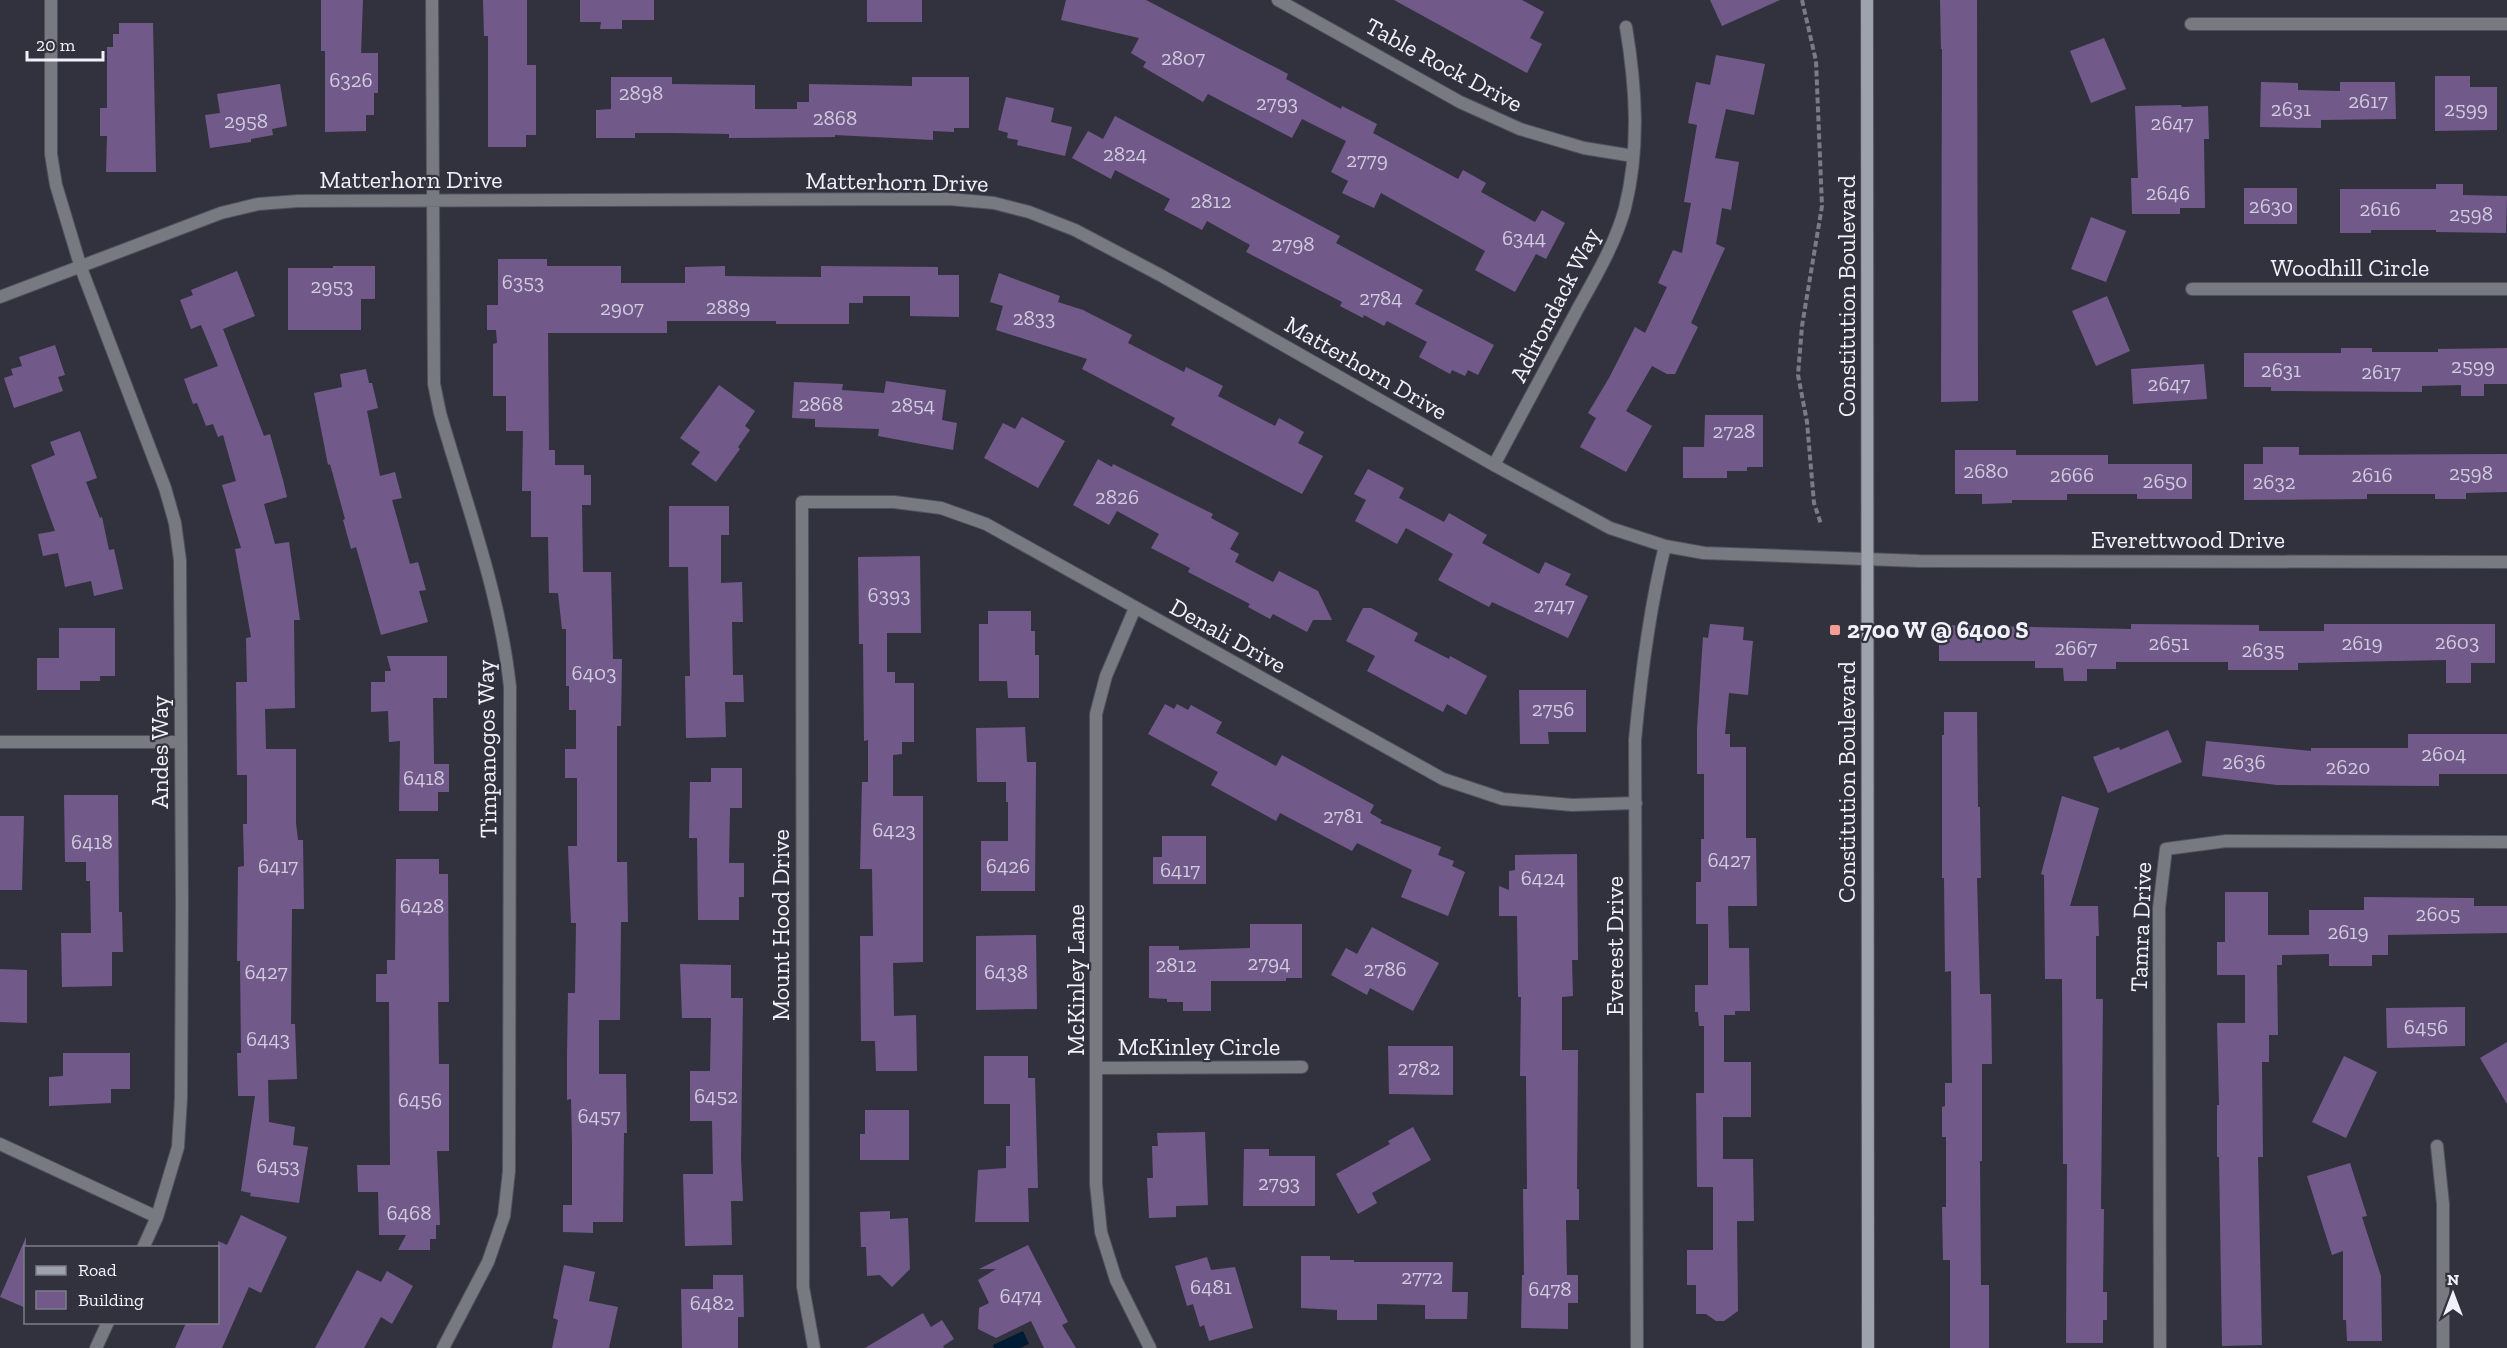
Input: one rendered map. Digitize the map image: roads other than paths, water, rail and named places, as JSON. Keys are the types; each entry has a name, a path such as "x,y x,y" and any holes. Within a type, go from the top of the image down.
{"main road":[{"name":"Constitution Boulevard","path":"1867,0 1868,1348"}],"street":[{"name":"Andes Way","path":"51,0 51,154 56,185 81,268 165,489 176,523 180,560 180,1118 178,1147 157,1216 144,1246"},
{"name":"Timpanogos Way","path":"432,0 434,384 440,413 497,610 506,649 510,687 509,1159 506,1204 488,1262 443,1348"},
{"name":"Table Rock Drive","path":"1278,0 1460,102 1520,129 1584,148 1633,156"},
{"path":"2191,24 2507,24"},
{"name":"Adirondack Way","path":"1494,465 1609,250 1624,210 1633,156 1636,93 1626,27"},
{"name":"Matterhorn Drive","path":"0,297 221,213 258,204 298,201 949,199 994,203 1029,212 1075,230 1162,276 1494,465 1610,528 1665,546 1704,553 1868,559"},
{"name":"Woodhill Circle","path":"2192,289 2507,289"},
{"name":"Denali Drive","path":"802,502 894,502 940,508 986,524 1443,779 1503,799 1572,805 1636,803"},
{"name":"Mount Hood Drive","path":"802,502 803,1287 814,1348"},
{"name":"Everest Drive","path":"1637,1348 1635,740 1641,677 1655,587 1665,546"},
{"name":"Everettwood Drive","path":"1868,559 2507,562"},
{"name":"McKinley Lane","path":"1135,608 1106,676 1096,714 1096,1184 1101,1232 1116,1280 1150,1348"},
{"path":"0,742 181,742"},
{"name":"Tamra Drive","path":"2160,1348 2159,908 2166,849 2226,841 2507,842"},
{"name":"McKinley Circle","path":"1097,1068 1302,1067"},
{"path":"0,1144 157,1216"},
{"path":"2437,1146 2443,1204 2443,1348"},
{"path":"96,1348 108,1324"}],"water":[{"path":"1023,1331 1029,1344 1020,1348 994,1348 993,1345"}],"place":[{"name":"2700 W @ 6400 S","path":"1835,630"}]}
